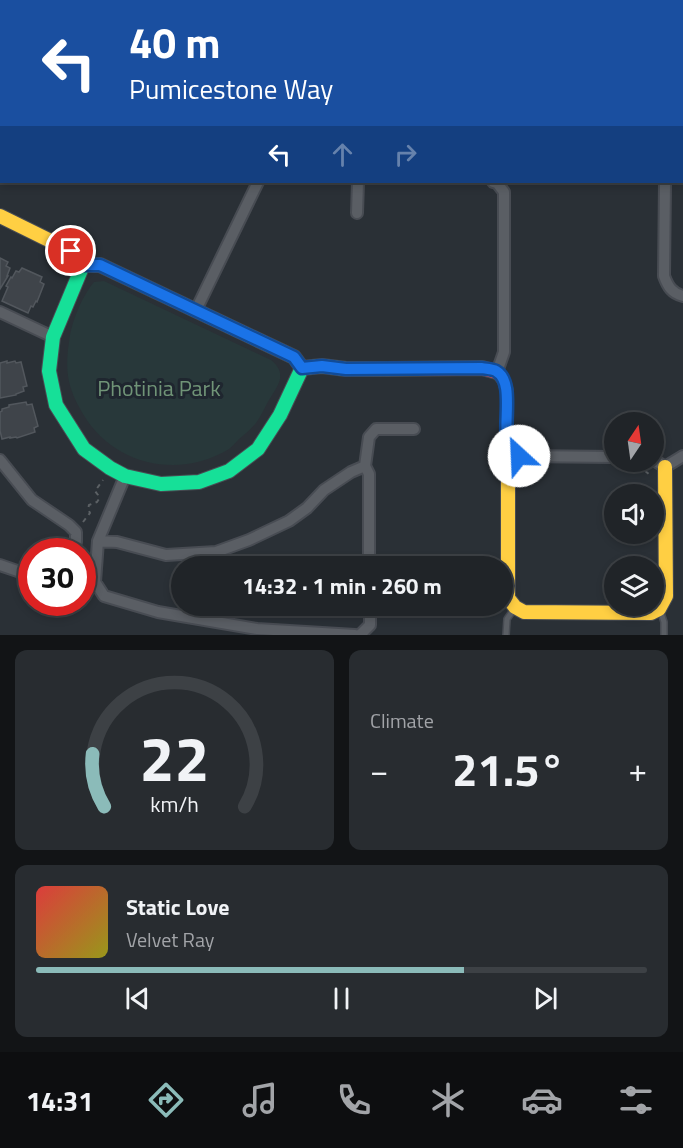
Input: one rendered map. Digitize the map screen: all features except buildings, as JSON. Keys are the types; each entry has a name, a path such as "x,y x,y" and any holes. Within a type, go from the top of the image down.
{"street":[{"path":"195,310 258,183"},
{"path":"357,213 358,183"},
{"path":"497,183 504,192 504,352 497,372"},
{"path":"665,183 664,276 668,287 676,295 683,296"},
{"path":"0,216 71,251 83,265 100,265 294,357 302,368"},
{"path":"83,265 53,337 49,371 56,405 84,448 110,468 125,476 161,484 199,482 228,471 258,448 280,415 302,368"},
{"path":"0,312 53,337"},
{"path":"302,368 322,366 346,369 482,368 497,372 504,381 507,391 509,447 519,456 604,457"},
{"path":"369,556 369,474 365,466 369,437 376,429 414,429"},
{"path":"519,456 510,472 508,484 508,598 515,607 524,612 604,613"},
{"path":"664,462 683,456"},
{"path":"0,460 32,500 69,525 76,532 76,538"},
{"path":"98,541 117,542 166,555 216,552 249,540 288,520 308,508 324,490 351,472 365,466"},
{"path":"659,472 664,556"},
{"path":"125,476 98,541 95,582 104,596 158,612 257,629 355,635"},
{"path":"664,558 666,596 664,600"},
{"path":"0,565 18,571"},
{"path":"360,635 370,625 370,616"}],"lane":[{"path":"506,635 507,619 515,607"},
{"path":"662,616 664,635"}],"path":[{"path":"76,532 90,513 89,506 99,499 95,491 110,468"}],"green space":[{"name":"Photinia Park","path":"104,281 271,360 276,365 280,380 276,389 256,423 229,449 189,464 169,465 148,462 129,456 111,445 83,414 68,376 69,340 71,328 82,300 94,282"}],"traffic: fast":[{"path":"83,265 53,337 49,371 56,405 84,449 125,476 161,484 199,482 229,471 258,449 280,415 302,368"}],"traffic: slow":[{"path":"0,216 71,251 83,265 100,265 294,357 302,368 322,366 346,369 386,369"},
{"path":"519,456 510,472 508,484 508,598 515,607 524,612 651,613 659,609 666,596 665,467"}],"traffic: jam":[{"path":"386,369 482,368 497,372"}],"route":[{"path":"71,251 83,265 100,265 294,357 302,368 322,366 346,369 482,368 497,372 504,381 507,391 509,447 519,456"}]}
